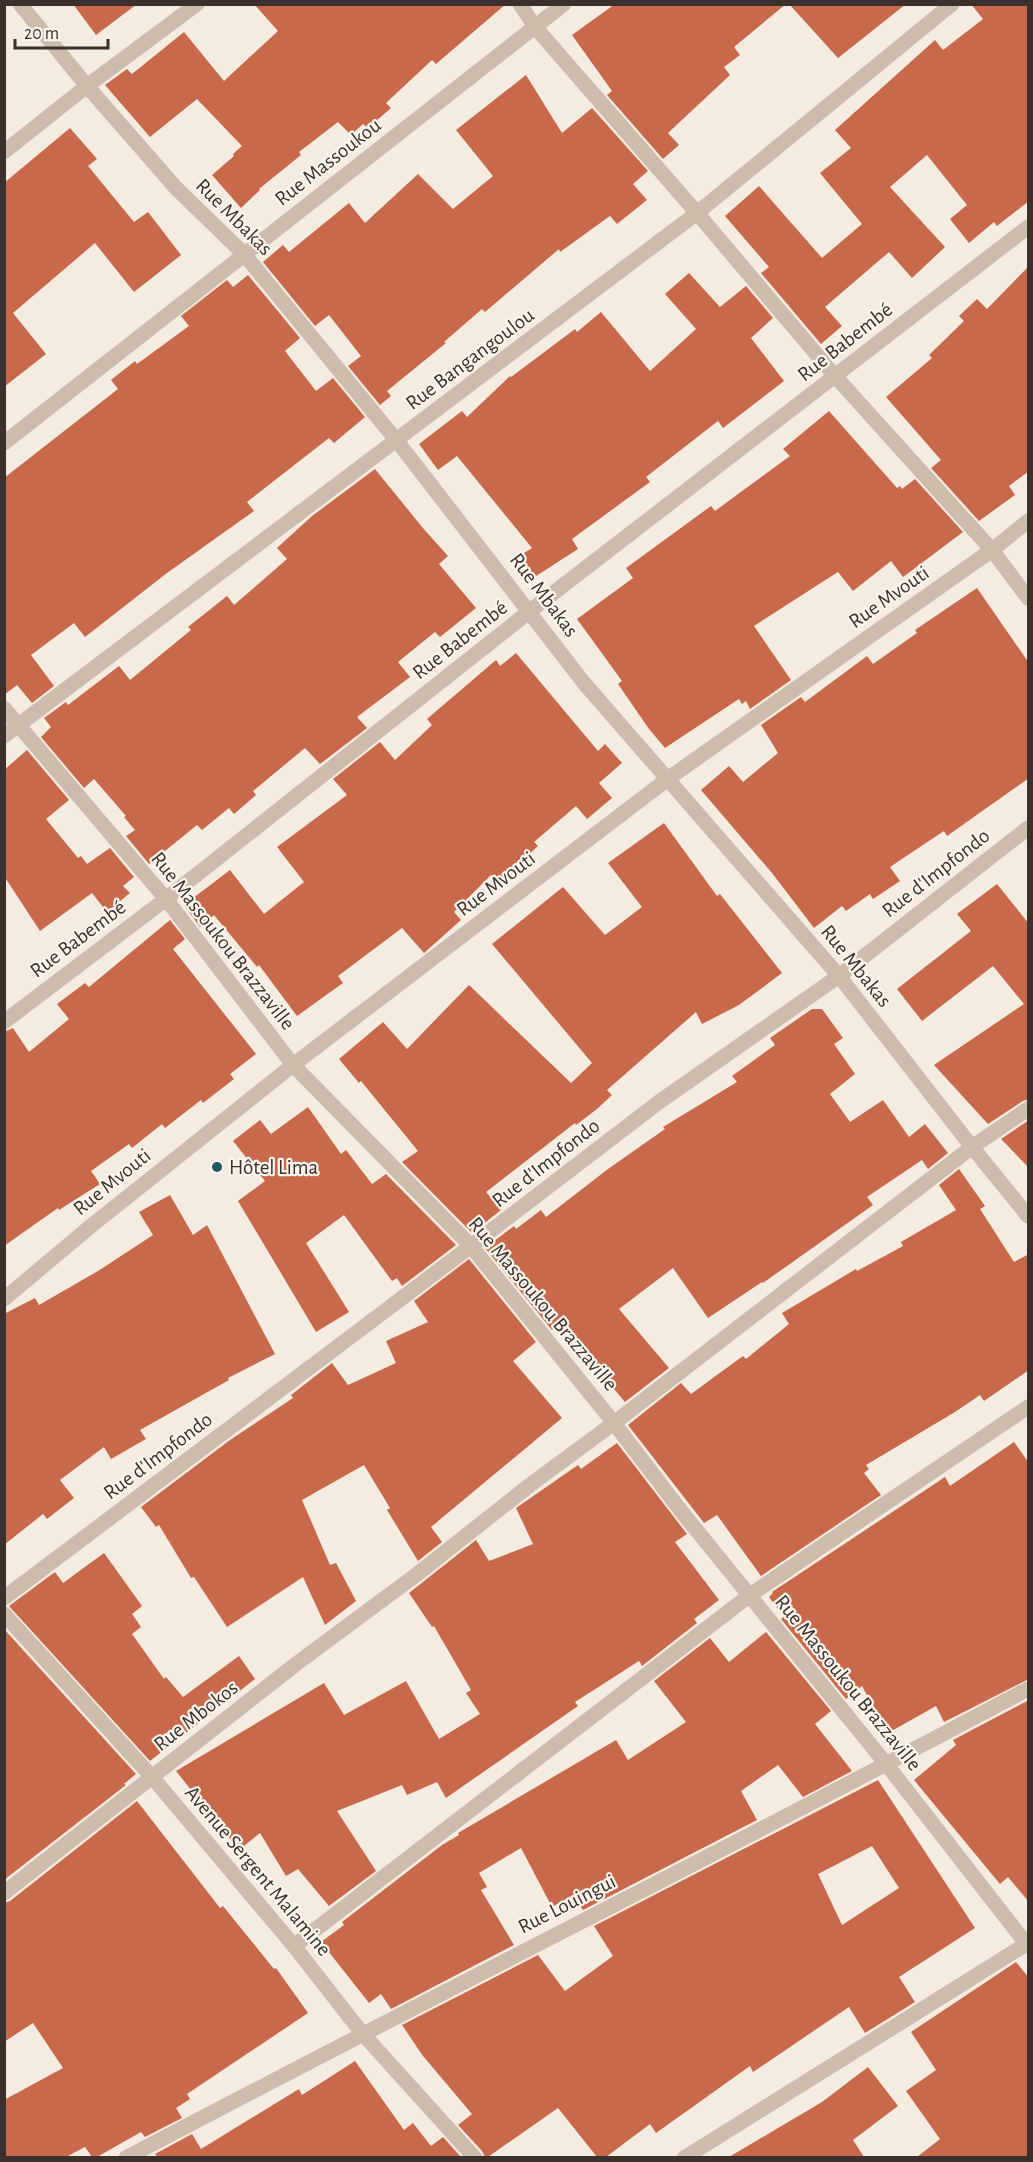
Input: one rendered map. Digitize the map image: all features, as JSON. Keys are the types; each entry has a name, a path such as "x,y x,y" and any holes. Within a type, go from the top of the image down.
{"street":[{"name":"Rue Mbakas","path":"20,4 87,86 176,188 244,254 398,441 584,682 839,975 972,1147 1029,1216"},
{"path":"4,152 87,86 197,4"},
{"path":"520,4 535,27 835,376 992,550 1029,598"},
{"name":"Rue Massoukou","path":"4,443 564,4"},
{"name":"Rue Bangangoulou","path":"4,736 398,441 697,213 952,4"},
{"name":"Rue Babembé","path":"4,1022 166,898 530,611 1029,227"},
{"name":"Rue Mvouti","path":"4,1299 91,1226 293,1065 669,778 992,550 1029,521"},
{"name":"Rue Massoukou Brazzaville","path":"4,708 166,898 293,1065 471,1246 1028,1944"},
{"name":"Rue d'Impfondo","path":"4,1598 659,1102 839,975 1029,828"},
{"name":"Rue Mbokos","path":"4,1893 296,1664 416,1575 530,1485 972,1147 1029,1109"},
{"path":"294,1946 750,1595 1029,1407"},
{"name":"Avenue Sergent Malamine","path":"4,1614 152,1777 294,1946 362,2032 475,2157"},
{"name":"Rue Louingui","path":"126,2157 362,2032 887,1765 1029,1689"},
{"path":"684,2157 1028,1944"}],"building":[{"path":"73,4 137,4 96,35"},
{"path":"254,4 506,4 436,64 432,60 386,103 391,108 368,128 363,124 351,135 338,122 299,152 301,155 259,189 241,208 212,175 242,146 197,99 150,137 105,85 127,69 132,74 184,32 224,81 278,31"},
{"path":"615,4 786,4 734,47 740,55 724,67 730,75 668,133 679,145 663,159 607,95 612,91 572,35"},
{"path":"789,4 906,4 838,58"},
{"path":"971,4 1029,4 1029,201 997,226 994,222 969,243 950,219 967,205 927,155 890,187 945,247 912,278 889,252 825,307 842,326 821,344 761,273 769,267 725,216 759,186 822,258 862,224 820,173 851,148 835,130 935,40 943,50 983,19"},
{"path":"526,75 562,133 592,108 648,171 633,184 647,200 617,224 610,216 560,252 559,249 485,312 482,309 444,342 446,343 387,391 391,396 380,405 348,366 361,356 329,315 315,326 263,262 283,245 289,252 349,203 365,223 418,174 453,209 493,176 456,130"},
{"path":"70,128 97,159 88,166 134,222 148,212 181,255 134,292 95,243 13,313 46,354 4,387 4,183"},
{"path":"1029,266 1029,471 1009,486 1015,495 979,521 931,468 941,460 886,397 932,358 929,355 964,321 959,316 977,299 987,309"},
{"path":"689,273 720,307 746,286 773,318 751,338 784,381 723,428 718,421 646,477 650,482 572,539 578,549 533,578 519,556 532,548 457,456 438,470 419,444 462,411 467,417 510,376 575,329 577,332 601,312 650,371 696,329 665,294"},
{"path":"248,275 300,338 285,351 316,391 333,378 365,417 334,443 329,438 247,502 254,511 167,573 85,637 74,623 31,655 54,686 32,703 17,685 4,695 4,478 118,389 111,380 135,361 137,364 189,326 181,316 227,280 233,287"},
{"path":"829,411 897,488 900,486 902,489 915,479 963,532 903,577 891,561 853,591 838,572 754,626 791,680 750,709 746,701 742,704 739,699 665,748 618,684 622,681 577,619 633,578 626,568 711,506 715,511 790,456 783,449"},
{"path":"375,469 448,556 439,564 476,608 440,637 435,632 398,662 410,677 357,717 367,728 320,764 305,748 253,791 256,795 234,814 229,808 202,830 197,825 149,864 126,836 135,830 124,817 126,816 94,779 84,788 41,737 51,727 44,718 66,702 68,705 119,666 130,680 191,630 188,627 227,596 234,605 287,559 277,548 312,516"},
{"path":"977,588 1029,663 1029,778 947,836 944,831 890,867 900,881 873,899 870,894 846,911 842,906 814,928 772,873 701,790 729,766 743,782 778,753 761,725 801,697 805,702 867,656 873,664 917,633 915,630"},
{"path":"516,653 598,751 605,744 622,763 599,783 612,798 587,819 576,806 534,842 538,846 498,883 491,875 454,912 461,920 424,953 402,928 338,976 343,983 297,1016 259,965 257,967 214,915 200,927 184,905 230,870 264,914 304,882 277,847 347,795 333,779 380,742 395,760 432,725 427,719 496,660 500,666"},
{"path":"27,750 69,800 46,819 78,858 81,856 87,864 110,848 134,877 123,886 130,893 107,912 92,893 40,931 4,876 4,770"},
{"path":"664,823 717,896 720,894 782,973 739,1005 702,1024 696,1012 607,1090 612,1095 597,1109 576,1125 575,1123 486,1192 501,1210 472,1233 402,1162 418,1151 361,1081 359,1083 339,1059 383,1022 407,1049 469,985 571,1083 592,1063 492,944 563,887 605,935 642,907 608,863"},
{"path":"997,884 1029,924 1029,1099 988,1124 934,1065 1024,1004 993,966 922,1021 897,989 971,931 957,914"},
{"path":"170,920 185,939 173,949 256,1054 230,1074 234,1079 203,1103 201,1100 165,1128 162,1124 132,1148 129,1144 91,1171 100,1184 59,1210 58,1208 4,1246 4,1032 13,1028 29,1052 69,1019 57,1004 85,983 89,987"},
{"path":"812,1009 822,1009 843,1038 834,1044 855,1074 830,1094 850,1122 883,1100 909,1137 925,1124 948,1153 928,1169 922,1160 867,1197 873,1205 763,1283 708,1318 673,1268 619,1309 669,1368 625,1402 559,1324 552,1330 485,1248 514,1226 516,1229 541,1210 546,1217 665,1129 663,1127 737,1082 732,1076 775,1045 770,1038"},
{"path":"308,1107 341,1154 346,1150 372,1184 386,1174 456,1245 402,1286 397,1278 392,1281 344,1215 306,1243 349,1312 316,1332 238,1201 265,1181 233,1141 260,1120 271,1134"},
{"path":"1029,1120 1029,1168 1001,1139"},
{"path":"959,1169 985,1206 980,1209 1014,1262 1029,1254 1029,1370 984,1401 980,1395 866,1465 869,1469 864,1473 881,1495 761,1576 717,1515 704,1523 628,1425 681,1383 691,1394 743,1356 746,1359 789,1324 782,1313 856,1269 857,1271 903,1246 901,1242 956,1210 939,1185"},
{"path":"170,1195 193,1235 207,1225 275,1354 228,1378 229,1380 140,1430 146,1439 111,1459 104,1447 60,1480 74,1498 47,1519 43,1514 4,1545 4,1314 35,1298 39,1305 98,1271 153,1235 139,1212"},
{"path":"469,1259 536,1342 513,1361 562,1418 431,1527 442,1542 418,1561 387,1510 390,1508 364,1465 302,1500 330,1565 336,1563 356,1601 325,1625 303,1577 227,1627 194,1577 191,1578 159,1525 156,1527 141,1507 230,1440 293,1398 291,1395 332,1363 348,1385 396,1363 386,1341 428,1322 414,1301"},
{"path":"1014,1442 1029,1463 1029,1679 944,1722 936,1706 888,1733 862,1686 846,1699 781,1619 784,1617 769,1597 772,1592 945,1477 950,1486"},
{"path":"617,1443 687,1534 675,1542 719,1600 694,1619 697,1623 642,1666 639,1661 575,1702 578,1706 446,1798 437,1782 407,1795 402,1785 337,1811 376,1871 329,1906 298,1869 286,1876 260,1833 239,1850 176,1771 324,1683 344,1715 406,1681 439,1739 480,1714 466,1693 471,1690 434,1626 432,1627 409,1593 476,1540 489,1561 533,1544 516,1508 578,1465 581,1469"},
{"path":"104,1553 142,1606 132,1614 141,1627 132,1634 164,1679 166,1677 183,1697 239,1656 255,1679 150,1761 9,1606 55,1572 63,1583"},
{"path":"4,1629 136,1774 124,1784 126,1785 4,1880"},
{"path":"766,1632 831,1711 815,1724 852,1771 803,1797 778,1765 741,1791 757,1820 583,1910 573,1895 552,1907 521,1848 479,1873 487,1887 481,1890 514,1945 391,2009 381,1994 369,2003 321,1942 344,1925 342,1922 442,1845 459,1835 458,1833 616,1740 628,1760 686,1722 654,1681 710,1638 729,1662"},
{"path":"1029,1700 1029,1902 1008,1877 1000,1884 914,1780 956,1745 953,1740"},
{"path":"878,1780 975,1928 899,1977 915,2002 865,2033 849,2007 753,2072 750,2066 656,2133 650,2124 606,2157 597,2157 558,2108 485,2157 458,2125 472,2114 423,2056 402,2025 538,1955 565,1991 613,1956 594,1926","holes":["872,1846 899,1888 842,1925 818,1874"]},
{"path":"137,1801 220,1908 223,1906 274,1969 276,1968 308,2013 187,2094 190,2099 176,2108 182,2118 145,2137 141,2132 97,2157 92,2157 85,2147 66,2157 4,2157 4,2100 63,2068 33,2023 4,2042 4,1903 10,1901"},
{"path":"1016,1962 1029,1978 1029,2157 917,2157 940,2139 906,2091 936,2070 911,2032"},
{"path":"355,2061 404,2130 413,2123 431,2146 443,2137 461,2157 158,2157 155,2154 192,2134 201,2149 299,2089 302,2095"},
{"path":"868,2067 898,2106 853,2140 864,2157 729,2157 822,2102"}],"place":[{"name":"Hôtel Lima","path":"217,1167"}]}
